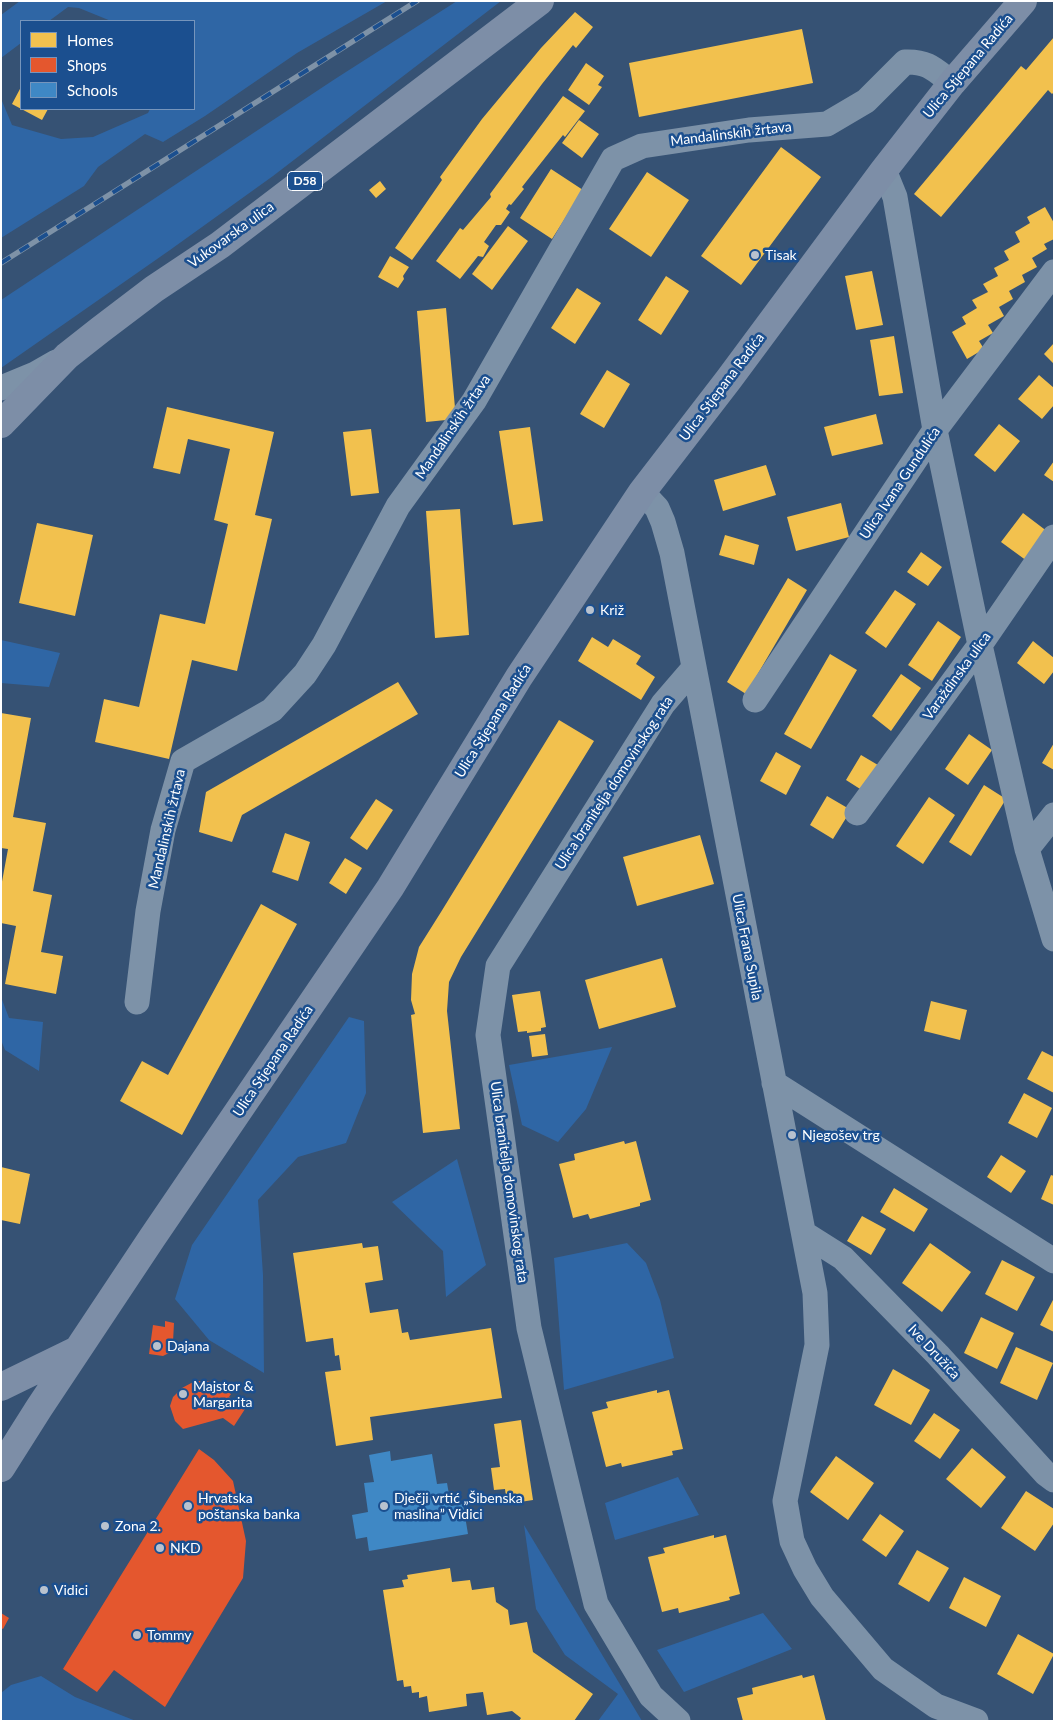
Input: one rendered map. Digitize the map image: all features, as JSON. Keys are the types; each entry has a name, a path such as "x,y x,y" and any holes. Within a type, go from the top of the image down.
{"main road":[{"name":"Vukovarska ulica","path":"1,424 67,356 154,289 228,239 540,1"},
{"name":"Ulica Stjepana Radića","path":"1,1468 78,1350 390,888 518,677 642,492 884,170 952,83 1023,1"},
{"path":"1,1387 78,1350"}],"street":[{"name":"Mandalinskih žrtava","path":"137,1002 148,910 162,839 183,761 272,710 305,674 324,645 398,506 474,400 612,158 642,146 750,130 827,124 866,101 905,62 919,61 952,83"},
{"path":"884,170 895,197 935,430 980,645 1027,848 1054,939"},
{"name":"Ulica Ivana Gundulića","path":"756,700 935,430 1054,272"},
{"path":"1,388 35,374 67,356"},
{"name":"Ulica Frana Supila","path":"642,492 657,508 672,553 816,1293 817,1345 785,1501 792,1540 805,1570 822,1597 883,1669 936,1706 976,1721"},
{"name":"Varaždinska ulica","path":"857,813 980,645 1054,537"},
{"name":"Ulica branitelja domovinskog rata","path":"678,1721 651,1696 596,1604 529,1328 488,1035 498,966 663,704 694,668"},
{"path":"1027,848 1054,815"},
{"path":"774,1083 1054,1261"},
{"name":"Ive Družića","path":"805,1234 843,1258 938,1355 1046,1474 1054,1480"}],"shaded area":[{"path":"20,1 387,1 297,53 205,116 163,142 145,134 98,167 84,186 1,238 1,15"},
{"path":"457,1 501,1 273,176 1,368 1,300 335,79"},
{"path":"1,640 60,653 49,687 1,683"},
{"path":"1,997 9,1018 43,1022 39,1071 5,1050 1,1040"},
{"path":"349,1017 364,1021 366,1093 346,1143 298,1157 258,1200 263,1275 264,1373 209,1340 175,1299 192,1245"},
{"path":"612,1047 586,1109 558,1142 522,1125 509,1065"},
{"path":"457,1159 486,1265 446,1297 443,1251 392,1202"},
{"path":"627,1243 646,1263 660,1300 674,1358 564,1390 554,1258"},
{"path":"678,1477 699,1515 615,1540 605,1503"},
{"path":"524,1525 642,1721 598,1721 618,1694 565,1655 536,1609"},
{"path":"763,1613 792,1649 684,1692 657,1650"},
{"path":"41,1676 75,1697 136,1721 1,1721 1,1693 11,1685"}],"building: Homes":[{"path":"575,12 593,27 576,48 573,45 542,84 412,260 395,248 442,180 440,177 482,119 541,48"},
{"path":"802,29 813,83 639,117 629,63"},
{"path":"1054,37 1054,92 1052,94 1048,90 941,217 914,194 1021,66 1026,70"},
{"path":"586,63 604,76 598,85 602,87 589,105 568,90"},
{"path":"20,89 20,108 12,104"},
{"path":"563,96 585,111 565,137 563,135 522,187 524,189 511,205 509,204 506,209 510,212 501,225 496,225 484,242 489,246 483,257 478,256 460,279 436,261 460,228 463,230 491,197 490,194"},
{"path":"23,110 47,110 42,120"},
{"path":"579,120 599,134 582,158 562,143"},
{"path":"781,147 821,177 741,285 701,256"},
{"path":"551,169 583,190 552,239 520,218"},
{"path":"647,172 689,200 651,257 609,229"},
{"path":"380,181 386,189 376,198 369,190"},
{"path":"1045,207 1054,223 1054,239 1044,244 1047,249 1032,258 1037,267 1022,275 1025,282 1009,291 1013,299 999,307 1004,316 988,325 993,333 979,341 984,349 967,359 952,332 966,324 962,317 977,308 972,300 988,292 983,284 998,276 994,268 1009,260 1004,251 1020,242 1015,232 1030,223 1027,217"},
{"path":"508,226 528,241 492,290 472,274"},
{"path":"390,256 409,267 398,288 378,277"},
{"path":"872,271 883,325 856,330 845,276"},
{"path":"666,276 689,291 661,335 638,320"},
{"path":"577,288 601,303 575,344 551,328"},
{"path":"446,308 456,419 426,422 417,311"},
{"path":"894,336 903,393 879,396 870,340"},
{"path":"1054,343 1054,364 1044,354"},
{"path":"607,370 630,384 604,428 580,414"},
{"path":"1039,375 1054,388 1054,405 1042,419 1018,399"},
{"path":"167,407 274,432 255,515 272,519 237,671 192,660 169,759 95,742 104,699 139,707 160,614 205,624 228,524 214,520 230,449 188,439 180,474 153,468"},
{"path":"876,414 883,444 832,456 824,427"},
{"path":"999,424 1020,441 995,472 974,455"},
{"path":"530,427 543,521 513,525 499,431"},
{"path":"371,429 379,493 351,496 343,432"},
{"path":"1054,461 1054,482 1044,475"},
{"path":"766,465 776,495 723,511 714,480"},
{"path":"841,503 849,537 796,551 787,517"},
{"path":"460,509 469,635 435,638 426,511"},
{"path":"1023,513 1048,532 1027,561 1001,542"},
{"path":"37,523 93,535 75,616 19,603"},
{"path":"725,535 759,545 754,565 719,555"},
{"path":"921,552 942,567 928,586 907,572"},
{"path":"788,578 807,590 746,694 727,682"},
{"path":"895,590 916,604 886,648 865,633"},
{"path":"938,621 961,637 932,681 908,665"},
{"path":"592,637 608,647 613,639 641,656 636,664 655,677 641,700 578,661"},
{"path":"1033,641 1054,658 1054,671 1044,684 1017,663"},
{"path":"830,654 857,670 811,749 784,734"},
{"path":"901,674 921,688 891,731 872,716"},
{"path":"398,682 418,714 242,815 232,842 199,832 206,792"},
{"path":"1,713 31,718 13,817 46,823 33,891 52,895 41,952 63,956 56,994 5,984 16,926 1,923 1,887 8,849 1,848"},
{"path":"559,720 594,741 461,957 449,982 447,1011 460,1129 423,1133 411,1015 415,1014 411,1000 412,974 419,947"},
{"path":"969,734 992,750 968,785 945,769"},
{"path":"1054,743 1054,770 1042,763"},
{"path":"776,752 801,766 786,795 760,781"},
{"path":"861,755 883,768 868,794 846,780"},
{"path":"984,785 1006,799 971,856 949,842"},
{"path":"827,796 851,810 833,839 810,825"},
{"path":"929,797 955,815 923,864 896,846"},
{"path":"376,799 393,810 367,850 350,838"},
{"path":"285,833 310,842 298,881 272,872"},
{"path":"700,835 714,884 637,906 623,857"},
{"path":"345,858 362,868 346,894 329,883"},
{"path":"261,904 297,924 182,1135 120,1101 142,1061 168,1075"},
{"path":"662,958 676,1007 599,1029 585,980"},
{"path":"540,991 546,1027 541,1028 541,1031 518,1032 512,995"},
{"path":"931,1001 967,1010 960,1040 924,1031"},
{"path":"545,1034 548,1055 532,1057 529,1036"},
{"path":"1042,1051 1054,1057 1054,1093 1027,1079"},
{"path":"1024,1093 1052,1108 1037,1138 1008,1123"},
{"path":"624,1141 625,1144 636,1141 651,1200 640,1203 640,1206 590,1219 588,1214 573,1218 559,1164 575,1160 574,1154"},
{"path":"1001,1155 1026,1171 1011,1193 987,1177"},
{"path":"1,1167 30,1174 20,1224 1,1220"},
{"path":"1051,1175 1054,1176 1054,1205 1041,1199"},
{"path":"894,1188 928,1209 914,1232 880,1212"},
{"path":"862,1216 886,1229 871,1255 847,1241"},
{"path":"362,1243 363,1248 378,1246 383,1280 365,1283 370,1313 398,1309 402,1333 408,1332 410,1340 491,1328 502,1398 370,1417 373,1440 336,1446 325,1372 341,1370 339,1355 335,1356 333,1338 306,1342 293,1253"},
{"path":"930,1243 971,1272 942,1312 902,1283"},
{"path":"1002,1260 1035,1277 1017,1311 985,1294"},
{"path":"1054,1298 1054,1332 1040,1325"},
{"path":"981,1317 1014,1333 997,1369 964,1353"},
{"path":"1016,1347 1053,1363 1037,1400 1000,1383"},
{"path":"893,1369 930,1390 911,1425 874,1405"},
{"path":"657,1390 657,1393 669,1390 683,1449 672,1451 673,1455 622,1467 621,1463 606,1467 592,1412 608,1408 606,1402"},
{"path":"934,1413 960,1430 940,1459 914,1441"},
{"path":"521,1420 533,1500 507,1504 505,1489 494,1490 491,1468 500,1467 494,1424"},
{"path":"972,1448 1006,1477 981,1508 946,1479"},
{"path":"836,1456 874,1483 848,1520 810,1492"},
{"path":"1026,1491 1054,1509 1054,1523 1035,1551 1001,1528"},
{"path":"880,1514 904,1531 886,1557 862,1540"},
{"path":"714,1535 714,1538 726,1535 740,1594 729,1597 730,1600 679,1613 678,1608 662,1612 648,1557 665,1553 663,1548"},
{"path":"917,1550 949,1568 929,1602 898,1584"},
{"path":"450,1568 452,1582 470,1580 472,1590 494,1587 496,1602 508,1610 510,1625 527,1622 533,1652 593,1694 574,1721 519,1721 521,1718 512,1711 487,1715 483,1692 466,1694 467,1706 429,1712 427,1696 419,1698 419,1692 412,1693 411,1686 404,1687 403,1680 397,1681 383,1590 404,1587 402,1580 408,1579 407,1575"},
{"path":"964,1577 1001,1596 986,1627 949,1608"},
{"path":"1018,1634 1054,1654 1033,1694 997,1674"},
{"path":"802,1675 803,1678 814,1675 826,1721 743,1721 737,1698 753,1694 752,1688"}],"building: Shops":[{"path":"165,1321 174,1323 173,1342 169,1342 173,1351 163,1356 149,1354 153,1325 165,1327"},
{"path":"195,1381 207,1381 219,1385 231,1394 229,1397 245,1409 234,1426 223,1418 183,1429 175,1421 170,1406 173,1397 182,1388"},
{"path":"199,1449 214,1460 233,1481 246,1541 243,1578 165,1707 114,1670 97,1692 63,1669"},
{"path":"1,1613 9,1618 3,1629 1,1628"}],"building: Schools":[{"path":"390,1451 391,1461 432,1454 437,1484 447,1483 451,1506 463,1504 468,1534 369,1551 367,1537 356,1539 352,1515 368,1512 364,1483 374,1482 369,1455"}],"railway":[{"path":"1,263 417,1"}],"place":[{"name":"Tisak","path":"755,255"},
{"name":"Križ","path":"590,610"},
{"name":"Njegošev trg","path":"792,1135"},
{"name":"Dajana","path":"157,1346"},
{"name":"Majstor & Margarita","path":"183,1394"},
{"name":"Hrvatska poštanska banka","path":"188,1506"},
{"name":"Dječji vrtić „Šibenska maslina” Vidici","path":"384,1506"},
{"name":"Zona 2.","path":"105,1526"},
{"name":"NKD","path":"160,1548"},
{"name":"Vidici","path":"44,1590"},
{"name":"Tommy","path":"137,1635"}]}
